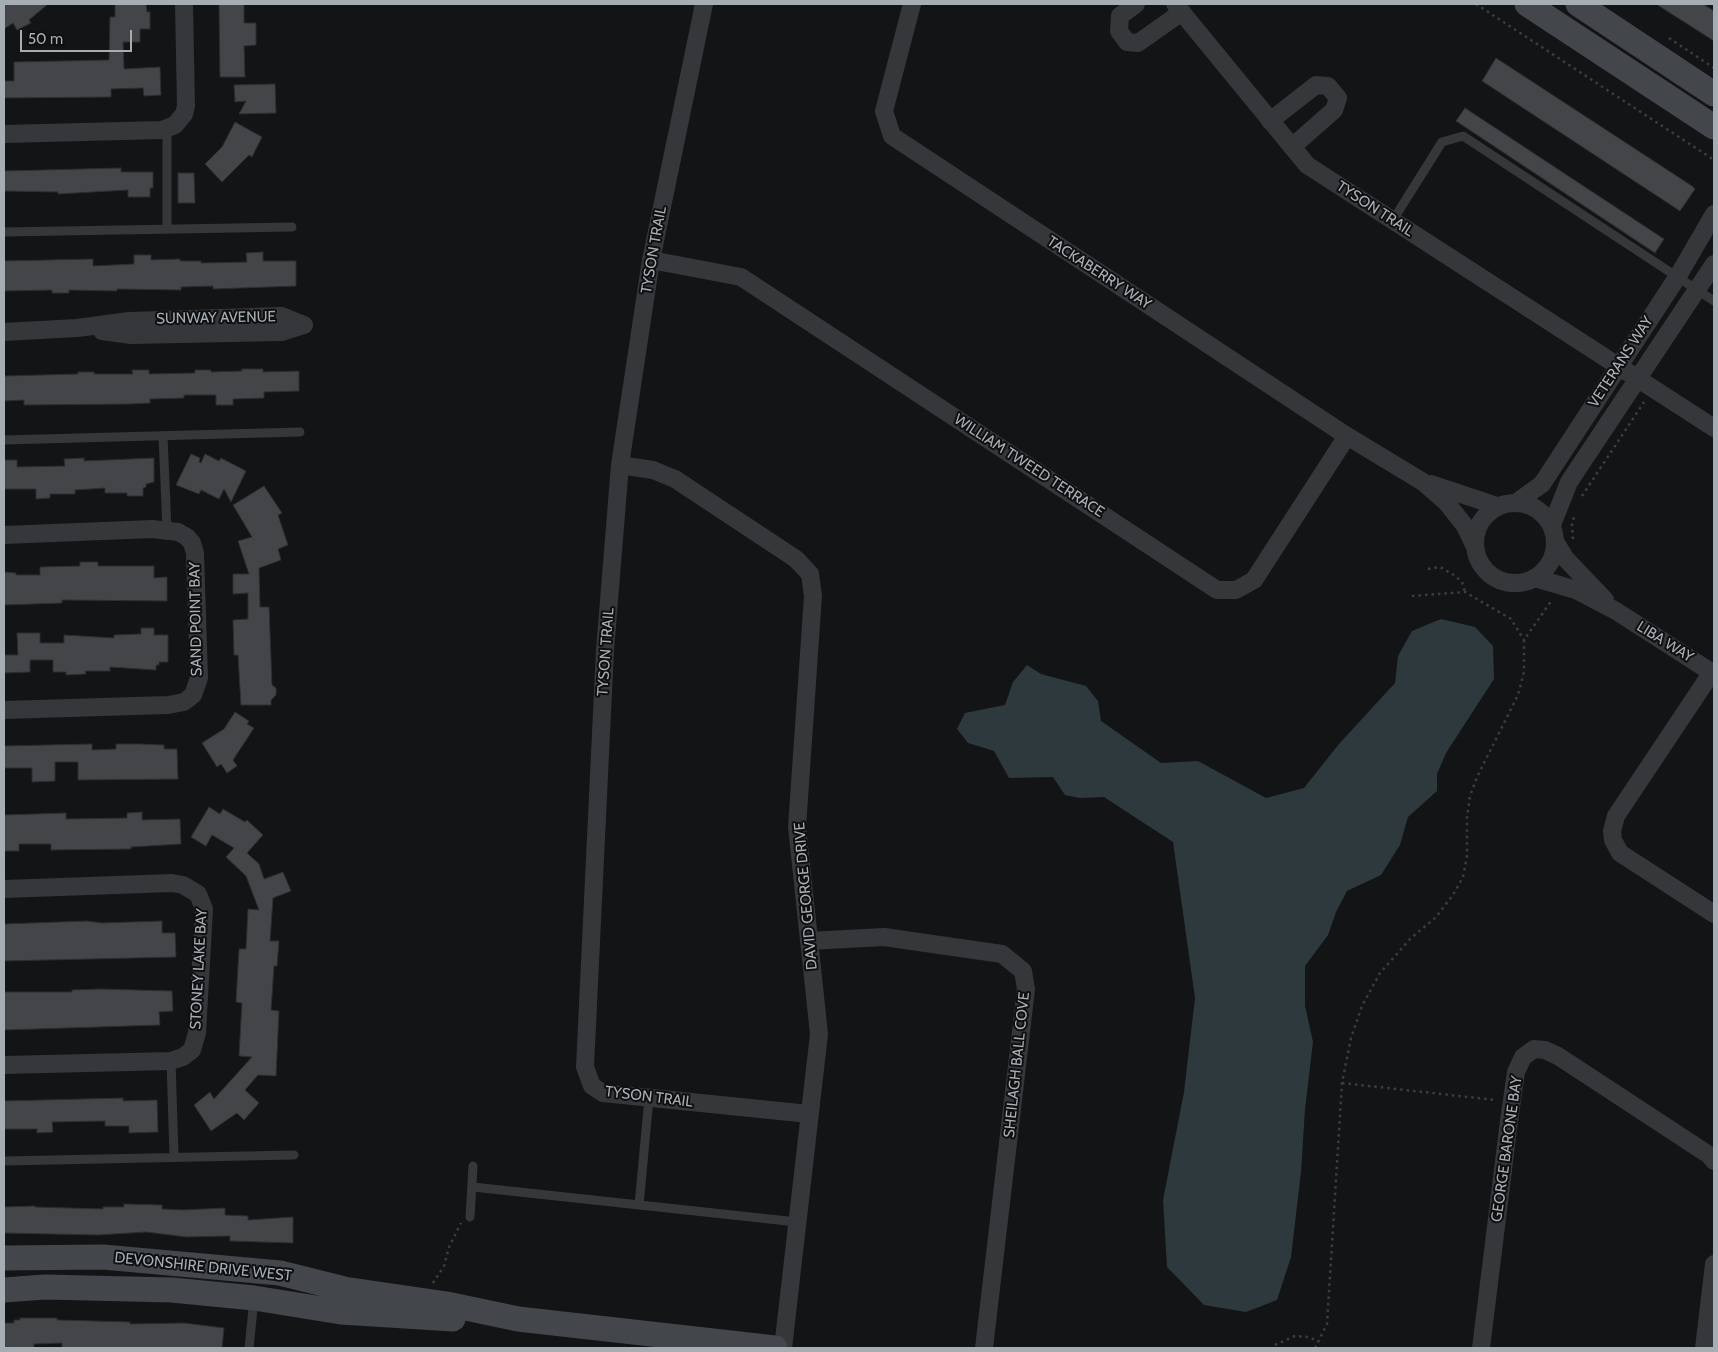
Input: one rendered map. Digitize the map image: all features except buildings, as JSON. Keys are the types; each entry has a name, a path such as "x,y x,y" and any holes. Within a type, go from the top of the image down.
{"street":[{"path":"4,134 167,129 180,119 186,106 184,4"},
{"name":"TYSON TRAIL","path":"704,4 651,260 620,465 605,650 585,1066 592,1086 603,1093 809,1114"},
{"name":"TACKABERRY WAY","path":"912,4 884,111 892,136 1347,436 1423,482"},
{"path":"1136,4 1120,16 1118,31 1127,42 1138,43 1178,8"},
{"path":"1527,4 1714,127"},
{"path":"1578,4 1714,94"},
{"name":"TYSON TRAIL","path":"1178,8 1307,166 1619,365 1714,428"},
{"path":"1270,121 1316,86 1328,86 1338,98 1334,110 1292,147"},
{"name":"VETERANS WAY","path":"1517,502 1542,484 1678,276 1714,214"},
{"name":"WILLIAM TWEED TERRACE","path":"651,260 741,276 1217,590 1236,590 1254,580 1347,436"},
{"name":"VETERANS WAY","path":"1552,524 1569,482 1637,377 1714,264"},
{"name":"SUNWAY AVENUE","path":"4,332 77,328 129,321 282,316 304,325 282,332 131,334 77,328"},
{"name":"DAVID GEORGE DRIVE","path":"620,465 654,470 675,479 796,559 810,574 812,596 797,827 819,1034 783,1348"},
{"path":"1423,482 1497,506 1517,502 1538,508 1552,524 1556,543 1550,564 1535,578 1515,583 1495,578 1480,564 1474,544 1465,526 1438,493 1423,482"},
{"path":"1474,544 1480,522 1497,506"},
{"name":"SAND POINT BAY","path":"4,535 167,530 178,532 187,537 192,543 195,553 199,678 193,694 184,702 168,705 4,710"},
{"name":"LIBA WAY","path":"1556,543 1574,567 1616,611"},
{"name":"LIBA WAY","path":"1535,578 1562,586 1616,611 1713,673"},
{"path":"1713,673 1616,816 1612,831 1613,840 1620,853 1714,914"},
{"name":"STONEY LAKE BAY","path":"4,889 183,885 198,894 204,909 197,1033 192,1050 171,1061 4,1065"},
{"name":"SHEILAGH BALL COVE","path":"809,941 884,937 1002,954 1023,971 1026,989 984,1348"},
{"name":"GEORGE BARONE BAY","path":"1481,1348 1516,1072 1523,1057 1534,1049 1545,1050 1558,1056 1709,1155 1714,1161"},
{"name":"DEVONSHIRE DRIVE WEST","path":"4,1258 103,1257 280,1274 344,1288 447,1304 518,1319 775,1348"},
{"path":"1704,1348 1714,1264"},
{"name":"DEVONSHIRE DRIVE WEST","path":"4,1290 45,1287 172,1290 254,1298 351,1313 446,1320 518,1319"}],"lane":[{"path":"167,129 167,228"},
{"path":"1393,220 1442,142 1462,136 1714,301"},
{"path":"4,232 292,227"},
{"path":"4,440 300,432"},
{"path":"163,436 167,530"},
{"path":"171,1061 174,1156"},
{"path":"639,1205 649,1098"},
{"path":"4,1161 294,1155"},
{"path":"470,1217 473,1166"},
{"path":"473,1187 797,1222"},
{"path":"249,1348 254,1298"}],"path":[{"path":"1476,4 1714,160"},
{"path":"1581,498 1653,388"},
{"path":"1574,567 1580,555 1574,542 1572,525 1576,512"},
{"path":"1428,569 1440,567 1454,575 1462,582 1465,592"},
{"path":"1524,640 1562,586"},
{"path":"1315,1348 1327,1324 1342,1083 1351,1038 1362,1006 1380,972 1410,939 1436,917 1453,895 1463,877 1467,856 1467,817 1470,796 1477,777 1518,695 1524,672 1524,640 1511,619 1465,592 1412,596"},
{"path":"1342,1083 1512,1102"},
{"path":"432,1286 444,1266 455,1232 463,1220 470,1217"},
{"path":"1275,1345 1295,1336 1308,1337 1319,1342"}],"shaded area":[{"path":"1441,619 1475,627 1493,646 1494,679 1446,753 1437,774 1437,791 1408,817 1400,845 1381,875 1347,891 1336,912 1328,935 1305,966 1305,1006 1313,1042 1291,1257 1277,1300 1246,1312 1204,1305 1167,1267 1163,1200 1184,1092 1195,998 1173,842 1104,797 1080,798 1065,795 1053,777 1009,778 994,751 968,743 957,729 965,713 1005,705 1013,682 1027,665 1041,674 1086,686 1098,701 1101,721 1161,763 1198,761 1266,798 1304,788 1339,744 1395,683 1398,656 1412,631"}]}
